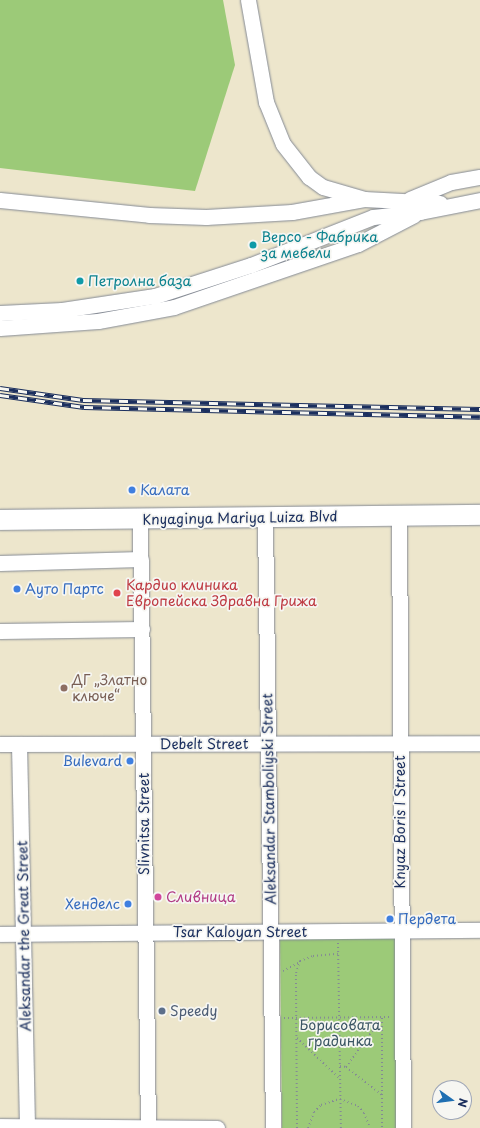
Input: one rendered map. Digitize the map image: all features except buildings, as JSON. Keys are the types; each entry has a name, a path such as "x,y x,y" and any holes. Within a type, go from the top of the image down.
{"main road":[{"name":"Knyaginya Mariya Luiza Blvd","path":"0,520 140,520 480,515"}],"street":[{"path":"248,0 266,102 283,144 309,177 323,187 364,199"},
{"path":"405,201 451,182 480,177"},
{"path":"0,200 149,215 206,217 292,212 364,199 462,204"},
{"path":"0,313 62,310 121,302 186,288 251,265 373,217 420,212 480,200"},
{"path":"0,328 49,326 136,315 174,307 246,284 358,244 420,212"},
{"name":"Knyaz Boris I Street","path":"399,516 403,1128"},
{"name":"Aleksandar Stamboliyski Street","path":"265,517 273,1128"},
{"name":"Slivnitsa Street","path":"140,520 148,1127"},
{"path":"0,563 141,559"},
{"path":"0,631 142,629"},
{"name":"Debelt Street","path":"0,744 480,743"},
{"name":"Aleksandar the Great Street","path":"19,744 25,934 27,1127"},
{"name":"Tsar Kaloyan Street","path":"0,934 480,930"},
{"path":"0,1126 217,1128"}],"path":[{"path":"338,938 341,1128"},
{"path":"280,972 294,967 300,961 313,956 338,954"},
{"path":"297,1128 296,973 300,961"},
{"path":"281,1018 393,1018"},
{"path":"346,1067 382,1018"},
{"path":"382,1018 382,1128"},
{"path":"297,1038 340,1079"},
{"path":"340,1066 346,1067 382,1096"},
{"path":"308,1128 314,1112 321,1105 340,1100 358,1106 364,1113 370,1128"}],"green space":[{"path":"0,0 223,0 235,65 195,191 0,168"},
{"name":"Борисовата градинка","path":"398,937 399,1128 282,1128 280,939"}],"railway":[{"path":"0,388 83,400 480,409"},
{"path":"0,395 84,407 480,417"}],"place":[{"name":"Версо - Фабрика за мебели","path":"253,245"},
{"name":"Петролна база","path":"80,281"},
{"name":"Калата","path":"132,490"},
{"name":"Ауто Партс","path":"17,589"},
{"name":"Кардио клиника Европейска Здравна Грижа","path":"117,593"},
{"name":"ДГ „Златно ключе“","path":"64,688"},
{"name":"Bulevard","path":"130,761"},
{"name":"Сливница","path":"158,897"},
{"name":"Хенделс","path":"128,904"},
{"name":"Пердета","path":"390,919"},
{"name":"Speedy","path":"162,1011"}]}
